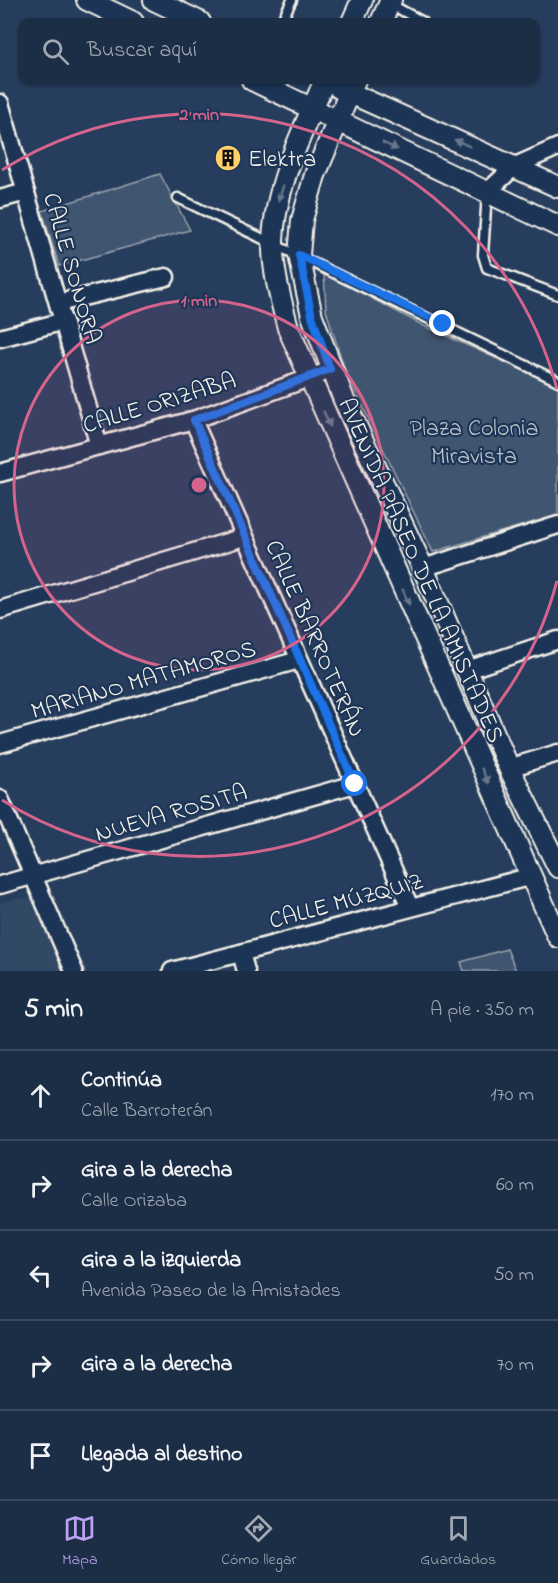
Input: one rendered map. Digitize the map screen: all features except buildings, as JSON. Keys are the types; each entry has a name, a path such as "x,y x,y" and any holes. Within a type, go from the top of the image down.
{"street":[{"path":"87,0 125,18"},
{"path":"154,0 192,18"},
{"path":"354,18 362,0"},
{"path":"383,18 390,2"},
{"path":"261,84 558,226"},
{"name":"AVENIDA PASEO DE LA AMISTADES","path":"322,84 290,163 276,209 273,243 278,286 288,328 558,937"},
{"path":"352,86 558,187"},
{"name":"AVENIDA PASEO DE LA AMISTADES","path":"352,86 315,175 302,220 299,255 312,316 330,369 423,568 509,768 558,866"},
{"name":"CALLE SONORA","path":"0,103 99,446"},
{"path":"487,192 515,166 558,147"},
{"path":"0,199 26,192"},
{"path":"58,303 166,277"},
{"path":"0,338 64,321"},
{"name":"CALLE ORIZABA","path":"0,473 194,420 330,369"},
{"name":"CALLE BARROTERÁN","path":"194,420 410,907"},
{"path":"423,568 558,525"},
{"path":"0,610 244,537"},
{"path":"430,651 452,639"},
{"path":"467,670 558,639"},
{"name":"MARIANO MATAMOROS","path":"0,744 299,660"},
{"path":"509,768 558,753"},
{"name":"NUEVA ROSITA","path":"0,885 355,784"},
{"path":"0,799 74,971"},
{"path":"514,835 536,823"},
{"name":"CALLE MÚZQUIZ","path":"172,971 532,876"},
{"path":"241,953 246,971"}],"lane":[{"path":"283,18 292,0"},
{"path":"390,2 416,18"},
{"path":"487,192 483,255 487,268 558,295"},
{"path":"178,198 558,381"}],"shaded area":[{"path":"20,898 41,900 75,971 0,971 0,903"}],"green space":[{"path":"160,174 190,230 59,266 42,211"},
{"name":"Plaza Colonia Miravista","path":"324,273 424,326 558,386 558,515 433,552 345,370 326,310"},
{"path":"507,949 516,971 464,971 461,962"}],"place":[{"name":"Elektra","path":"228,158"}],"route":[{"path":"355,784 194,420 330,369 312,316 299,255 443,324"}]}
